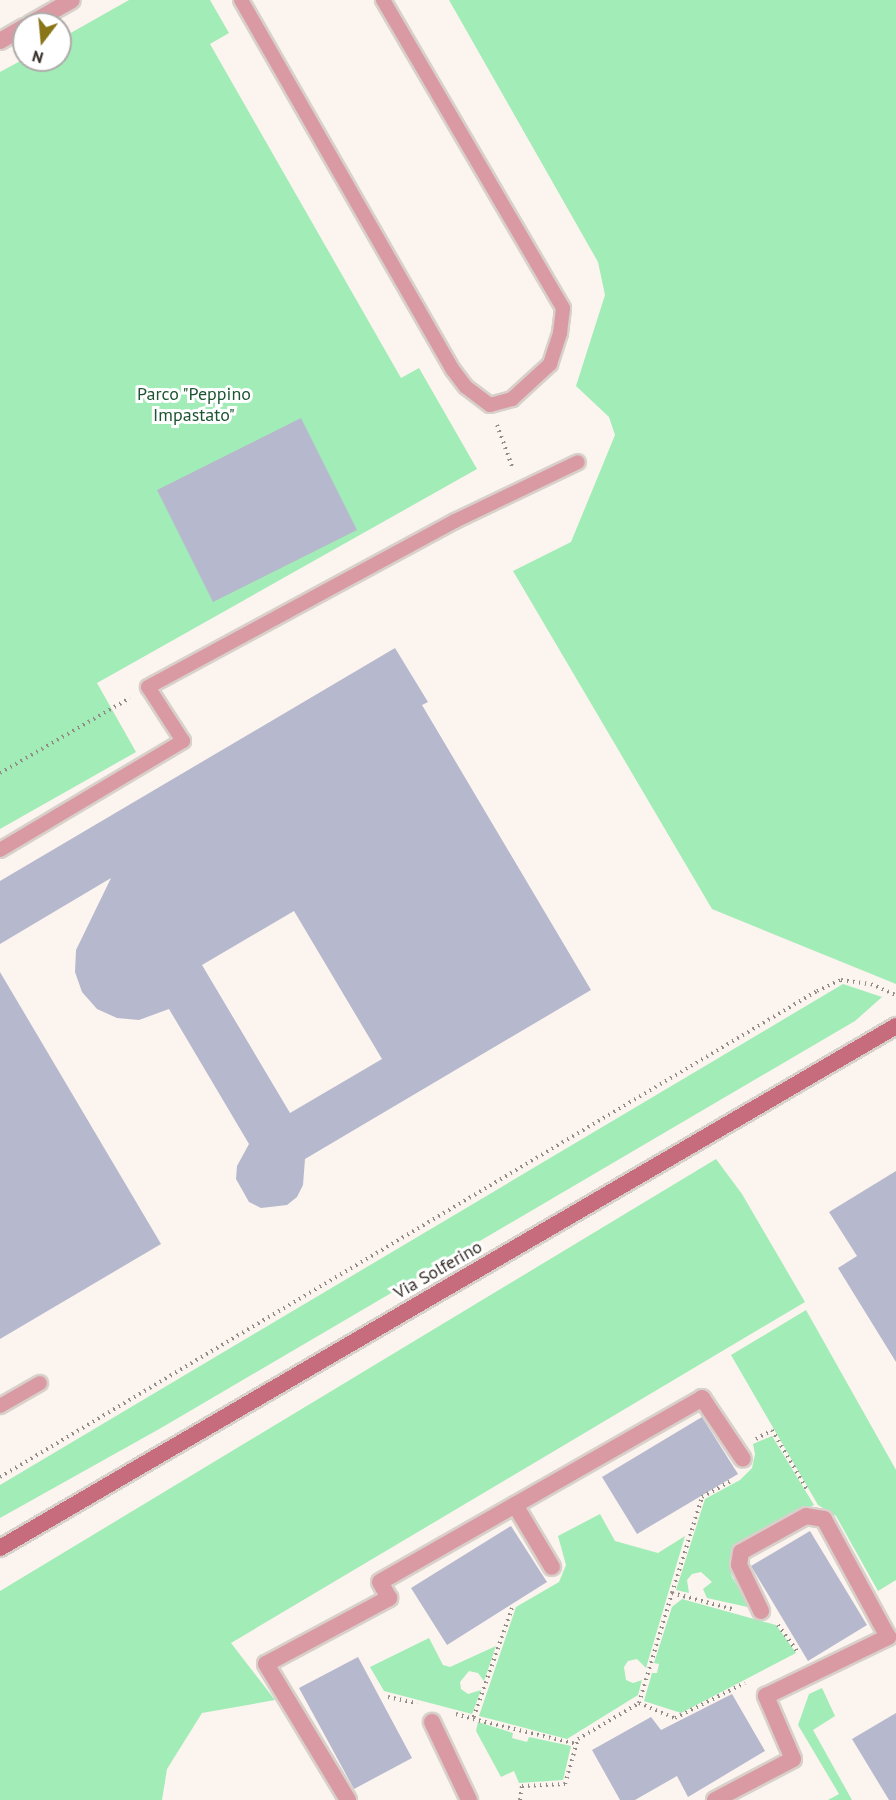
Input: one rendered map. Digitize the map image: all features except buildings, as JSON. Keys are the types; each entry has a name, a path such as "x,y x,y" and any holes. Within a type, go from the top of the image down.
{"main road":[{"name":"Via Solferino","path":"0,1548 896,1026"}],"street":[{"path":"51,12 72,0"},
{"path":"348,1800 266,1664 389,1598 380,1582 702,1398 740,1455"},
{"path":"514,1505 552,1567"},
{"path":"715,1800 793,1759 766,1696 888,1637 824,1519 806,1516 741,1552 739,1565 761,1611"},
{"path":"432,1722 469,1800"}],"lane":[{"path":"241,0 453,370 466,387 490,405 512,399 550,364 560,333 563,308 383,0"},
{"path":"0,850 183,741 148,687 455,521 578,462"},
{"path":"0,1406 40,1383"}],"path":[{"path":"490,405 511,465 524,488"},
{"path":"0,773 148,687"},
{"path":"0,1477 817,991 841,980 871,984 896,995"},
{"path":"520,1800 522,1786 565,1784 578,1739 639,1703 702,1497 742,1474 740,1455 772,1430 814,1502 813,1517"},
{"path":"672,1593 739,1611"},
{"path":"512,1608 473,1719 576,1744"},
{"path":"776,1621 800,1655 790,1661"},
{"path":"639,1703 675,1718 748,1682"}],"green space":[{"name":"Parco \"Peppino Impastato\"","path":"129,0 210,0 229,33 210,44 401,378 419,368 477,469 97,683 136,752 0,829 0,72 12,66 12,72 72,72 72,32"},
{"path":"449,0 896,0 896,984 712,909 513,571 571,542 615,435 609,417 576,386 605,295 598,262"},
{"path":"843,984 882,997 855,1021 161,1428 0,1518 0,1485"},
{"path":"716,1159 742,1194 805,1302 231,1643 275,1700 202,1713 167,1769 162,1800 0,1800 0,1591"},
{"path":"806,1310 896,1470 896,1580 878,1591 836,1516 818,1505 731,1355"},
{"path":"772,1436 814,1505 745,1538 733,1551 729,1563 732,1577 752,1608 707,1598 703,1589 712,1582 701,1572 692,1574 687,1580 689,1593 676,1590 705,1499 740,1480 752,1468 755,1454 753,1444"},
{"path":"600,1514 615,1541 658,1553 685,1536 646,1668 637,1659 628,1661 624,1667 626,1680 633,1683 642,1680 638,1695 567,1739 479,1716 516,1607 559,1582 566,1565 558,1536"},
{"path":"682,1599 776,1625 796,1653 681,1713 644,1701 652,1673 657,1673 659,1664 654,1663 672,1607"},
{"path":"429,1638 443,1665 450,1667 496,1646 484,1681 478,1673 469,1671 460,1682 461,1689 468,1694 481,1690 472,1714 384,1691 370,1667"},
{"path":"822,1688 835,1716 813,1730 852,1800 828,1800 839,1794 798,1725 809,1694"},
{"path":"478,1722 513,1733 512,1738 527,1742 529,1737 571,1746 563,1780 519,1783 514,1771 501,1777 476,1731"}]}
